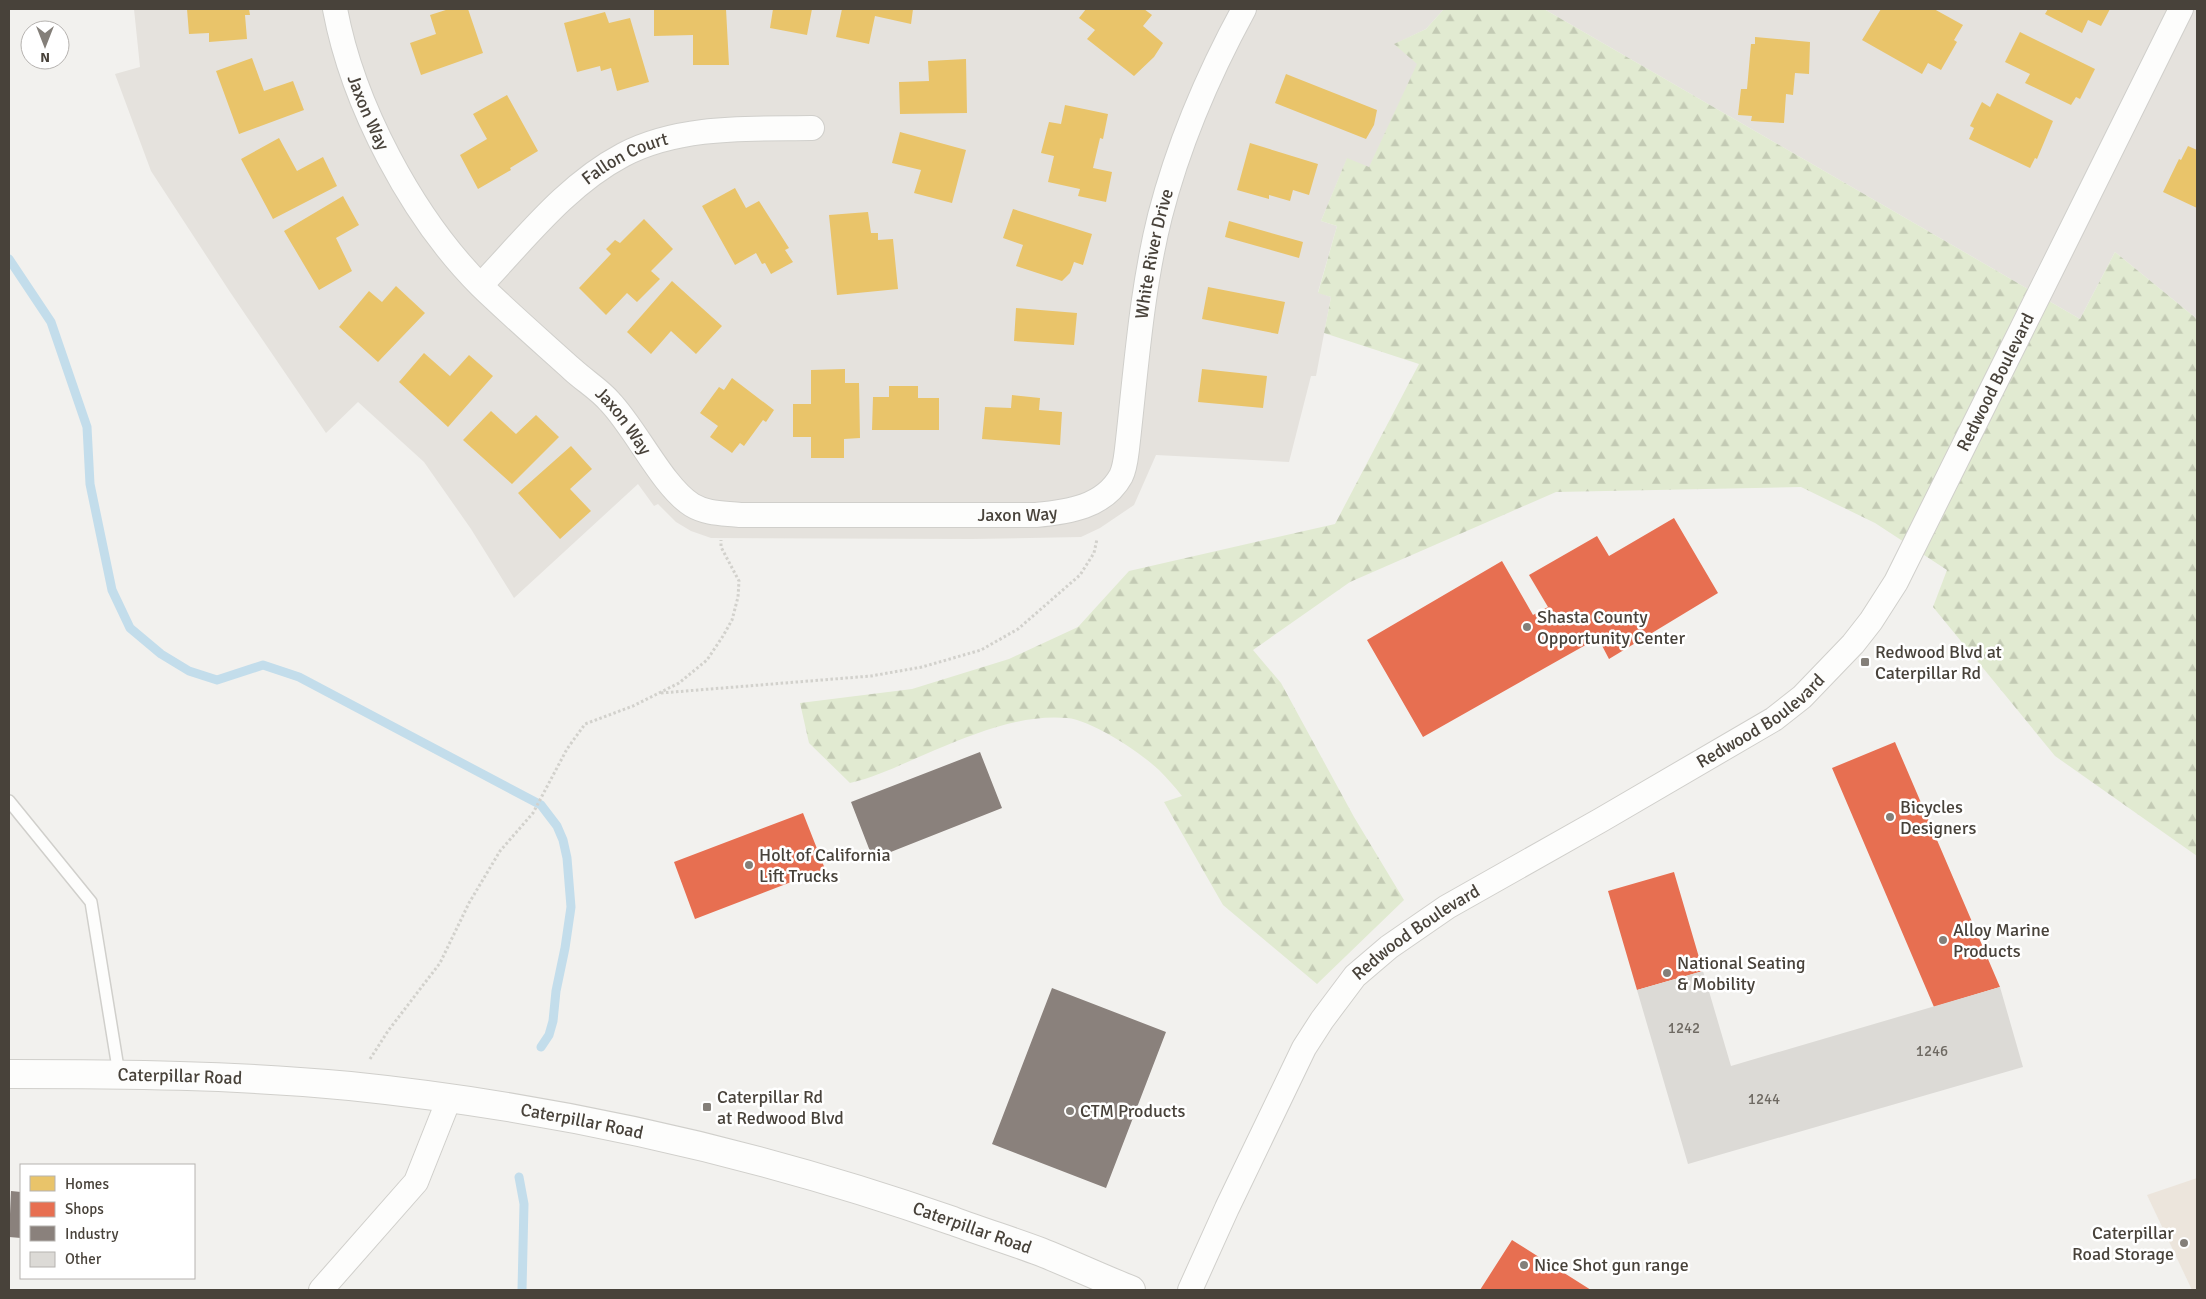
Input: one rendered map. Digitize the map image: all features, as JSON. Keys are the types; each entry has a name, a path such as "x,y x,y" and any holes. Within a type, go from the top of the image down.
{"street":[{"name":"Jaxon Way","path":"335,9 356,83 382,145 439,238 481,285 610,402 680,495 693,506 721,513 1036,515 1073,510 1094,502"},
{"name":"White River Drive","path":"1094,502 1121,476 1125,462 1148,274 1160,217 1177,158 1188,125 1217,58 1244,9"},
{"name":"Redwood Boulevard","path":"1190,1290 1304,1048 1355,976 1389,947 1447,907 1774,719 1822,678 1871,622 1896,582 2181,9"},
{"name":"Fallon Court","path":"481,285 568,193 623,154 646,145 702,132 742,129 812,128"},
{"name":"Caterpillar Road","path":"9,1074 119,1074 253,1078 352,1087 449,1099 623,1130 714,1150 805,1174 912,1207 1039,1252 1131,1290"},
{"path":"321,1290 416,1182 449,1099"}],"lane":[{"path":"9,801 91,902 119,1074"}],"path":[{"path":"352,1087 388,1031 440,963 469,903 500,851 533,813 567,749 585,724 658,694 679,683 707,660 732,620 738,597 739,581 721,547 721,513"},
{"path":"658,694 870,676 922,667 981,650 1018,629 1080,575 1094,553 1097,539"}],"shaded area":[{"path":"134,9 1444,9 1426,29 1395,44 1418,64 1369,168 1347,159 1321,221 1337,226 1318,292 1331,297 1316,376 1311,376 1289,462 1156,455 1134,505 1100,528 1081,537 972,539 711,538 691,531 676,522 658,504 654,506 638,484 514,598 471,529 424,462 358,402 326,433 230,292 151,171 115,74 140,67"},
{"path":"1544,9 2197,9 2197,319 2115,252 2080,319"},
{"name":"Caterpillar Road Storage","path":"2197,1178 2197,1290 2192,1290 2147,1195"}],"green space":[{"path":"1444,9 1544,9 2080,319 2115,252 2197,319 2197,856 2055,756 1933,607 1947,570 1875,523 1801,487 1556,492 1350,582 1253,650 1281,683 1354,817 1404,900 1317,984 1223,905 1164,802 1182,796 1159,770 1141,755 1102,731 1077,720 1067,718 1033,719 1016,722 967,737 882,773 850,783 809,743 800,703 912,689 1009,659 1078,627 1129,571 1335,524 1419,364 1324,333 1331,297 1318,293 1337,226 1321,221 1347,158 1369,167 1417,64 1394,44 1426,29"}],"building: Homes":[{"path":"187,9 249,9 250,15 245,15 247,39 209,42 209,33 189,34"},
{"path":"449,9 468,9 483,53 421,75 410,43 436,34 430,15"},
{"path":"654,9 726,9 729,65 693,65 693,35 654,36"},
{"path":"773,9 812,9 807,35 770,28"},
{"path":"842,9 913,9 911,24 875,16 869,44 836,37"},
{"path":"1086,9 1144,9 1152,15 1143,26 1163,43 1154,57 1134,76 1087,39 1095,30 1079,18"},
{"path":"1881,9 1934,9 1963,25 1954,40 1957,42 1941,70 1928,63 1922,74 1862,40"},
{"path":"2048,9 2110,9 2101,26 2088,20 2082,33 2045,14"},
{"path":"605,12 609,23 630,18 649,82 617,91 611,68 601,71 600,66 577,72 564,23"},
{"path":"2020,32 2095,69 2080,99 2076,97 2071,105 2025,83 2030,74 2005,62"},
{"path":"1755,37 1810,42 1809,74 1795,73 1793,95 1786,94 1784,123 1751,121 1752,116 1738,115 1741,89 1747,89 1751,44 1755,44"},
{"path":"252,58 264,91 293,81 304,110 239,134 216,71"},
{"path":"966,59 967,113 900,114 899,82 929,81 928,61"},
{"path":"1286,74 1377,110 1374,125 1366,139 1275,103"},
{"path":"1997,93 2053,121 2037,159 2035,158 2030,168 1969,139 1974,128 1970,126 1982,102 1990,107"},
{"path":"507,95 538,151 510,168 511,170 478,189 460,155 487,139 473,114"},
{"path":"1065,105 1108,114 1103,139 1100,138 1093,168 1112,172 1106,202 1078,196 1080,189 1048,182 1054,156 1041,153 1049,122 1061,124"},
{"path":"900,132 966,150 952,203 914,193 921,170 892,163"},
{"path":"279,138 297,171 323,157 337,186 273,219 241,159"},
{"path":"1250,143 1318,164 1309,195 1293,190 1290,201 1269,195 1269,199 1237,190"},
{"path":"2188,146 2197,150 2197,208 2163,192 2179,159 2181,160"},
{"path":"735,188 746,208 759,201 789,248 785,250 793,262 771,274 765,263 762,264 756,253 735,265 702,206"},
{"path":"343,196 359,225 336,238 352,271 319,290 284,231"},
{"path":"1013,209 1092,234 1083,265 1074,262 1070,273 1062,281 1016,266 1023,245 1003,238"},
{"path":"868,212 871,233 878,233 878,240 893,239 898,289 837,295 829,215"},
{"path":"644,219 673,249 651,271 660,279 637,302 627,293 606,315 579,288 611,254 606,249 615,240 620,243"},
{"path":"1229,221 1303,242 1299,258 1225,237"},
{"path":"672,281 722,326 696,354 671,331 651,354 627,332"},
{"path":"396,286 425,313 378,362 339,327 369,291 382,302"},
{"path":"1208,287 1285,302 1278,334 1202,319"},
{"path":"1016,308 1077,313 1074,345 1014,341"},
{"path":"424,353 450,376 469,355 493,376 448,427 399,382"},
{"path":"845,369 845,383 859,383 860,438 844,439 844,458 811,458 811,437 793,437 793,404 811,404 811,370"},
{"path":"1202,369 1267,376 1263,408 1198,402"},
{"path":"732,378 774,410 766,422 763,420 744,446 740,443 732,453 710,437 718,426 700,413 719,387 724,390"},
{"path":"889,386 918,386 918,398 939,398 939,430 872,430 873,397 889,397"},
{"path":"1012,395 1040,398 1039,410 1062,412 1060,445 982,439 985,407 1011,408"},
{"path":"491,411 516,434 536,415 559,437 512,484 463,440"},
{"path":"571,446 592,469 570,489 591,511 560,539 518,493"}],"building: Shops":[{"name":"Shasta County Opportunity Center","path":"1674,518 1718,593 1609,659 1598,638 1423,737 1367,640 1502,561 1533,615 1548,607 1529,575 1597,536 1609,556"},
{"path":"1895,742 2000,987 1934,1007 1832,768"},
{"name":"Holt of California Lift Trucks","path":"803,813 825,869 695,919 674,862"},
{"path":"1674,872 1703,971 1637,990 1608,891"},
{"name":"Nice Shot gun range","path":"1512,1240 1591,1290 1480,1290"}],"building: Industry":[{"path":"980,752 1002,808 873,859 851,802"},
{"name":"CTM Products","path":"1052,988 1166,1032 1106,1188 992,1144"},
{"path":"11,1191 20,1192 20,1238 9,1237"}],"building: Other":[{"path":"1703,971 1731,1066 2000,987 2023,1067 1688,1164 1637,990"}],"waterway":[{"path":"9,259 51,322 87,427 90,484 112,590 130,628 161,654 189,671 217,680 263,665 299,677 541,805 557,826 563,840 567,858 571,907 556,991 553,1021 549,1035 541,1047"},
{"path":"519,1177 524,1204 522,1290"}],"place":[{"name":"Shasta County Opportunity Center","path":"1527,627"},
{"name":"Redwood Blvd at Caterpillar Rd","path":"1865,662"},
{"name":"Bicycles Designers","path":"1890,817"},
{"name":"Holt of California Lift Trucks","path":"749,865"},
{"name":"Alloy Marine Products","path":"1943,940"},
{"name":"National Seating & Mobility","path":"1667,973"},
{"name":"Caterpillar Rd at Redwood Blvd","path":"707,1107"},
{"name":"CTM Products","path":"1070,1111"},
{"name":"Caterpillar Road Storage","path":"2184,1243"},
{"name":"Nice Shot gun range","path":"1524,1265"}]}
